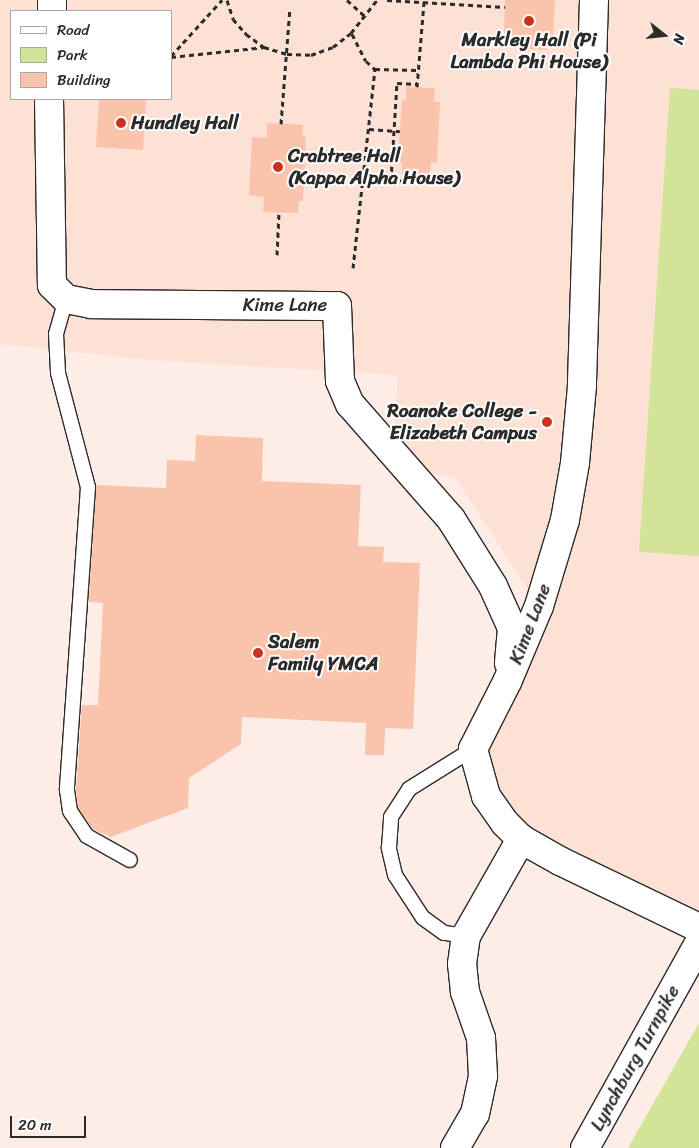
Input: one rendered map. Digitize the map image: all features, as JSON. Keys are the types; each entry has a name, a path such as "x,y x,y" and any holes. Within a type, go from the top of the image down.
{"street":[{"name":"Kime Lane","path":"473,749 508,682 539,606 565,520 574,463 582,386 594,0"},
{"path":"49,100 52,285 66,299"},
{"name":"Kime Lane","path":"66,299 91,304 337,306 340,381 350,404 451,519 493,586 512,628 508,682"},
{"path":"473,749 486,796 505,823 521,839 560,862 699,928"},
{"path":"455,1148 474,1114 483,1076 481,1038 465,992 462,964 466,936 521,839"},
{"name":"Lynchburg Turnpike","path":"585,1148 695,958"}],"lane":[{"path":"66,299 56,334 58,374 88,487 67,790 70,810 87,836 130,860"},
{"path":"466,936 444,933 423,918 395,875 388,848 392,817 409,789 473,749"}],"path":[{"path":"172,56 222,0"},
{"path":"227,0 240,26 264,47"},
{"path":"347,0 365,16"},
{"path":"172,57 264,47 287,54 311,56 333,47 352,34 377,0"},
{"path":"387,0 487,2 505,7"},
{"path":"414,175 414,181 391,180 396,83 417,86 424,1"},
{"path":"281,124 290,8"},
{"path":"352,34 366,61 375,70 418,70"},
{"path":"354,268 375,70"},
{"path":"369,129 400,131"},
{"path":"277,255 278,212"}],"shaded area":[{"name":"Roanoke College - Elizabeth Campus","path":"0,0 699,0 699,928 560,861 478,776 539,606 454,476 391,470 398,375 152,360 0,344"}],"green space":[{"path":"670,88 699,90 699,556 639,552"},
{"path":"699,1023 699,1148 628,1148"}],"building":[{"name":"Markley Hall (Pi Lambda Phi House)","path":"505,0 555,0 553,36 548,35 547,50 516,48 517,37 504,36"},
{"path":"406,87 435,88 434,102 440,102 437,163 431,162 430,176 402,174 402,162 398,162 402,100 406,101"},
{"name":"Hundley Hall","path":"99,100 146,100 143,150 96,147"},
{"name":"Crabtree Hall (Kappa Alpha House)","path":"267,123 303,125 302,136 306,137 303,201 299,201 298,213 263,212 264,197 249,195 252,137 267,138"},
{"name":"Salem Family YMCA","path":"196,435 263,438 262,481 361,485 358,546 384,547 383,562 420,563 413,729 385,728 384,755 365,755 366,723 242,717 241,744 189,778 188,808 111,837 93,829 78,808 76,790 82,705 98,705 103,603 89,602 96,485 166,488 167,460 195,461"}],"place":[{"name":"Markley Hall (Pi Lambda Phi House)","path":"529,21"},
{"name":"Hundley Hall","path":"121,123"},
{"name":"Crabtree Hall (Kappa Alpha House)","path":"278,167"},
{"name":"Roanoke College - Elizabeth Campus","path":"547,422"},
{"name":"Salem Family YMCA","path":"258,653"}]}
